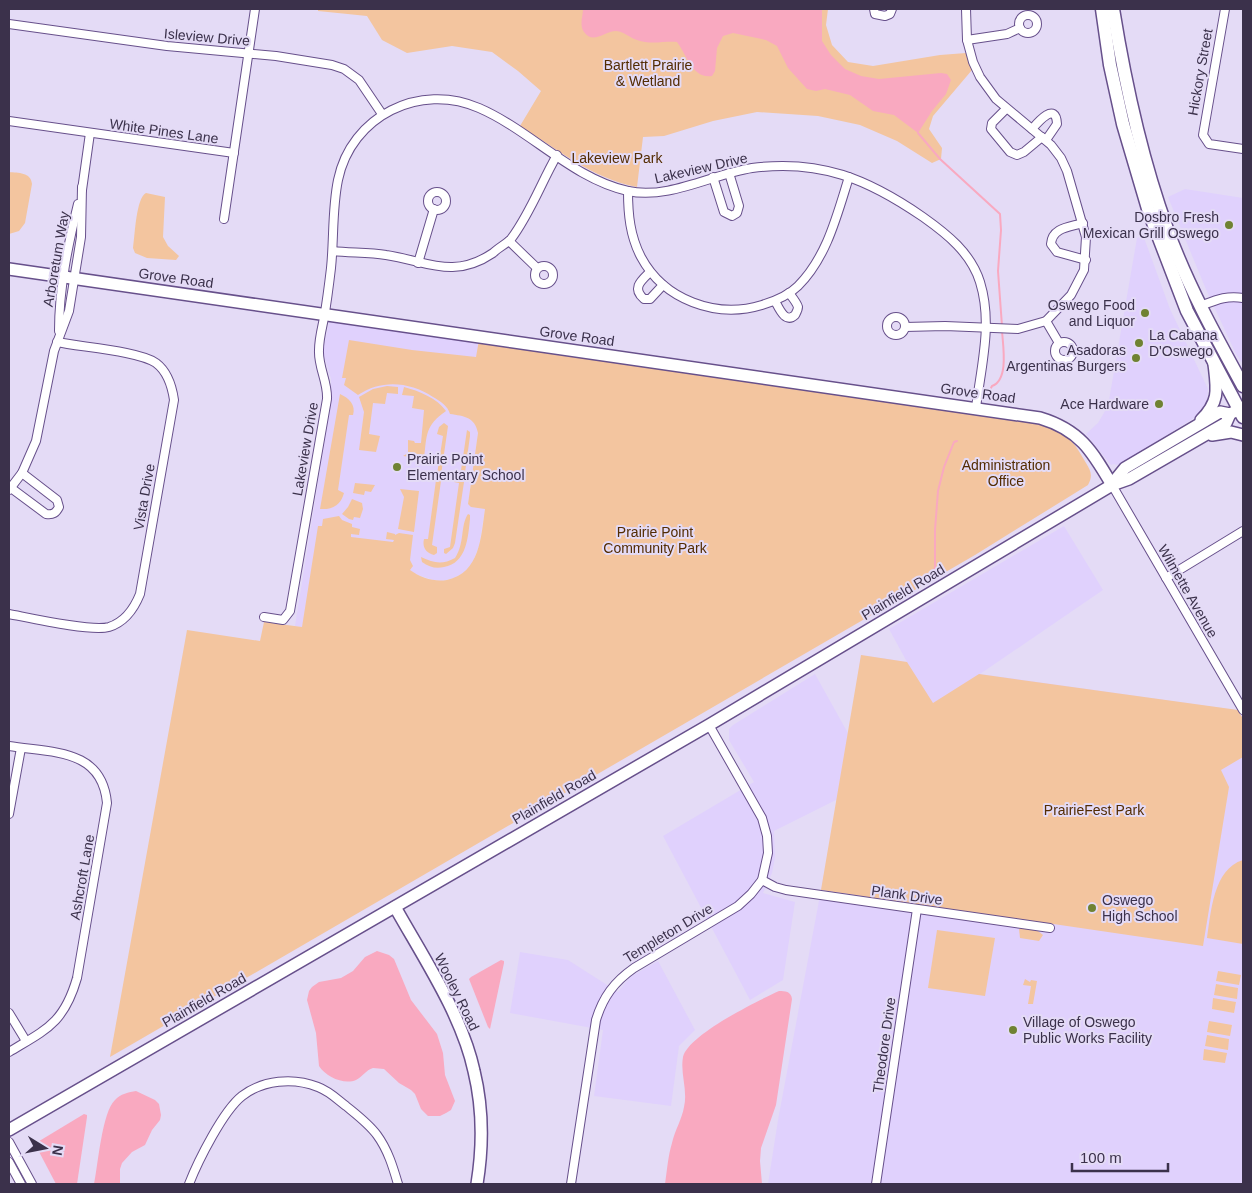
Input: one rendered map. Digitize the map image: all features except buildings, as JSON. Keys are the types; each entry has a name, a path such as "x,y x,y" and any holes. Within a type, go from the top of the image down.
{"main road":[{"path":"1102,9 1123,124 1142,191 1164,254 1187,311 1239,412"},
{"path":"1113,9 1122,66 1141,147 1167,228 1200,306 1243,386"},
{"name":"Grove Road","path":"9,269 1040,418 1063,427 1087,446 1112,485"},
{"path":"1194,427 1209,412 1216,399 1217,387 1214,362"},
{"name":"Plainfield Road","path":"1112,485 1126,468 1220,412 1239,412"},
{"name":"Plainfield Road","path":"9,1130 709,725 1112,485 1129,478 1226,423 1239,412"},
{"path":"1200,438 1231,432 1243,435"},
{"name":"Wooley Road","path":"395,907 458,1023 474,1070 481,1116 481,1160 477,1184"}],"street":[{"path":"224,219 255,9"},
{"path":"874,9 875,14 885,16 890,14 892,9 898,9"},
{"path":"905,327 945,326 1018,329 1046,321 1071,296 1080,280 1086,260 1086,237 1067,170 1057,153 1044,139 996,99 980,77 973,62 967,40 965,25 966,9"},
{"name":"Hickory Street","path":"1224,9 1203,134 1209,144 1243,149"},
{"name":"Isleview Drive","path":"9,24 167,46 249,52 332,65 344,69 359,80 382,114"},
{"path":"967,40 1007,34 1020,28"},
{"name":"Lakeview Drive","path":"264,617 283,620 290,611 327,399 319,351 333,251 338,179 346,153 362,131 382,114 403,105 424,100 448,99 467,103 490,112 590,176 608,185 628,191 670,190 729,173 778,166 823,170 849,177 882,190 940,229 957,243 968,258 979,279 985,302 987,329 976,408"},
{"path":"1006,108 993,122 991,129 1011,153 1017,155 1022,153 1044,139 1057,124 1056,118 1049,114 1044,115 1032,129"},
{"name":"White Pines Lane","path":"9,121 234,153"},
{"name":"Arboretum Way","path":"10,489 22,473 36,442 58,339 59,309 69,278 70,237 82,187 90,133"},
{"path":"333,251 386,255 435,267 462,266 486,257 510,241 526,216 557,155"},
{"path":"713,178 724,212 732,216 739,210 739,206 729,173"},
{"path":"628,191 628,216 632,236 650,272 662,285 683,299 709,307 732,310 752,308 775,301 789,293 806,277 819,259 828,240 849,177"},
{"path":"418,263 434,210"},
{"path":"1083,223 1060,230 1052,238 1051,244 1057,252 1086,260"},
{"path":"510,241 537,268"},
{"path":"650,272 639,284 637,289 639,295 644,299 650,298 662,285"},
{"path":"775,301 783,315 787,318 792,317 797,312 798,307 789,293"},
{"path":"1200,306 1221,297 1243,298"},
{"path":"1046,321 1059,343"},
{"name":"Vista Drive","path":"9,614 94,628 108,627 120,622 129,615 136,605 140,594 174,400 172,386 166,374 156,363 142,356 58,339"},
{"path":"10,489 46,514 52,515 56,512 59,507 57,500 22,473"},
{"path":"9,476 17,481"},
{"name":"Wilmette Avenue","path":"1112,485 1243,710"},
{"path":"1166,578 1243,531"},
{"name":"Templeton Drive","path":"571,1184 596,1020 600,1006 608,992 619,978 634,968 738,906 762,880 768,853 767,836 762,818 709,725"},
{"name":"Ashcroft Lane","path":"9,746 77,757 95,770 102,780 106,790 107,802 77,978 72,994 65,1008 55,1021 9,1052"},
{"path":"9,814 20,748"},
{"name":"Plank Drive","path":"762,880 786,890 1050,928"},
{"name":"Theodore Drive","path":"876,1184 917,909"},
{"path":"9,1013 26,1041"},
{"path":"189,1184 231,1106 252,1090 275,1082 286,1081 308,1084 319,1088 371,1127 388,1152 398,1184"},
{"path":"9,1142 32,1184"},
{"path":"9,1162 21,1184"}],"shaded area":[{"path":"583,9 822,9 822,41 831,55 845,69 861,76 879,79 941,73 947,74 951,80 946,94 918,133 894,115 873,111 850,95 825,89 816,91 807,89 788,68 777,46 766,40 733,33 723,36 717,48 715,71 712,76 705,76 695,70 677,42 652,43 634,39 616,31 595,37 588,36 582,26"},
{"path":"1185,189 1243,198 1243,364 1236,354 1205,287 1168,197"},
{"path":"1143,235 1170,309 1208,389 1207,404 1194,418 1122,463 1111,465 1086,434 1098,423 1108,406 1137,238"},
{"name":"Prairie Point Elementary School","path":"330,318 479,340 468,416 477,426 478,433 468,504 485,509 479,546 472,564 465,572 454,578 442,581 433,580 415,574 408,569 397,640 295,626 331,402 331,379 323,352"},
{"path":"1064,526 1103,590 980,674 1243,711 1243,1184 768,1184 778,1120 838,799 774,831 775,857 772,873 763,893 795,902 783,980 750,1000 663,836 754,782 729,740 729,729 733,725 815,674 849,735 861,655 907,662 889,629"},
{"path":"377,951 394,959 411,1000 437,1034 443,1053 445,1075 455,1101 451,1110 440,1116 428,1116 421,1109 415,1094 384,1069 373,1068 356,1080 341,1081 326,1074 319,1066 316,1033 307,1000 309,991 319,982 341,978 353,971 365,957"},
{"path":"520,952 568,960 618,992 630,977 658,961 695,1030 679,1046 671,1106 594,1096 603,1030 510,1013"},
{"path":"501,960 504,963 490,1029 469,979"},
{"path":"779,991 789,993 792,999 776,1105 761,1148 762,1184 665,1184 671,1148 684,1107 685,1094 682,1063 688,1048 710,1029 755,1002"},
{"path":"136,1091 155,1100 159,1104 160,1120 152,1130 145,1145 132,1152 122,1163 120,1184 94,1184 101,1139 111,1106 119,1096"},
{"path":"84,1114 87,1117 77,1184 56,1184 36,1143"}],"green space":[{"name":"Bartlett Prairie & Wetland","path":"318,9 828,9 826,25 832,45 848,62 873,66 940,55 966,53 972,70 933,116 929,129 942,148 941,159 932,163 897,141 860,125 818,116 757,112 713,121 664,136 643,137 637,187 621,183 590,170 520,126 541,91 492,52 452,46 407,53 382,40 367,16 318,11"},
{"path":"9,172 27,175 32,184 25,223 19,231 9,234"},
{"path":"146,193 165,197 163,237 168,246 179,256 176,260 147,258 135,253 133,248 138,209"},
{"name":"Prairie Point Community Park","path":"349,340 412,350 476,357 479,340 1034,423 1060,432 1071,440 1091,474 1088,485 975,555 110,1057 187,630 260,641 264,622 302,627 318,526 322,526 323,519 339,516 342,520 352,524 352,527 360,529 359,535 351,534 351,537 393,542 394,540 386,539 387,532 395,535 399,533 413,535 410,560 413,566 410,570 432,580 447,580 458,576 466,570 477,552 485,509 471,507 468,504 478,433 477,428 472,420 450,414 438,400 415,388 396,384 377,386 358,395 344,385 346,378 342,378"},
{"path":"387,386 398,387 398,394 387,393 385,404 373,403 369,434 380,436 376,452 359,450 364,412 359,397 373,389"},
{"path":"404,387 438,402 446,411 434,421 428,431 424,459 403,456 408,453 408,440 421,443 424,410 412,408 414,396 402,395"},
{"path":"340,394 351,402 354,411 353,415 349,415 338,490 344,493 341,501 335,506 328,509 320,509"},
{"path":"444,423 448,426 441,475 447,478 431,476 437,474 443,436 437,434 439,427"},
{"path":"467,430 470,432 470,436 464,480 454,479 455,477 460,477"},
{"path":"431,478 447,480 441,481 432,545 437,547 437,553 434,555 424,547 424,539 428,539 436,480"},
{"path":"454,481 464,482 455,543 453,548 446,554 444,549 450,547 459,483"},
{"path":"355,483 375,485 371,492 365,491 364,495 353,493"},
{"path":"400,489 419,491 414,532 398,529 404,497"},
{"path":"352,499 362,503 363,509 360,518 354,517 353,520 342,514"},
{"path":"468,514 470,519 467,541 462,555 452,565 444,567 438,568 422,562 421,557 438,562 446,562 455,558"},
{"name":"PrairieFest Park","path":"861,655 907,662 933,703 979,674 1238,710 1243,719 1243,757 1221,770 1229,787 1203,946 821,890"},
{"path":"1243,860 1243,944 1207,938 1212,905 1219,882 1225,872"},
{"path":"1024,928 1038,931 1043,935 1039,941 1020,938 1019,929"},
{"path":"937,930 995,938 985,996 928,988"},
{"path":"1218,971 1241,975 1239,985 1216,981"},
{"path":"1025,979 1030,982 1031,980 1037,981 1033,1004 1028,1004 1031,986 1023,985"},
{"path":"1216,984 1238,988 1237,999 1214,995"},
{"path":"1213,998 1236,1002 1234,1013 1212,1009"},
{"path":"1209,1021 1232,1025 1230,1036 1207,1032"},
{"path":"1207,1035 1229,1039 1228,1050 1205,1046"},
{"path":"1204,1049 1227,1053 1225,1063 1203,1060"}],"waterway":[{"path":"918,133 940,159 1000,214 1001,230 998,271 1002,326"},
{"path":"991,388 997,383 1003,370 1002,331"},
{"path":"930,581 935,567 938,491 944,467 954,442 957,441"}],"place":[{"name":"Dosbro Fresh Mexican Grill Oswego","path":"1229,225"},
{"name":"Oswego Food and Liquor","path":"1145,313"},
{"name":"La Cabana D'Oswego","path":"1139,343"},
{"name":"Asadoras Argentinas Burgers","path":"1136,358"},
{"name":"Ace Hardware","path":"1159,404"},
{"name":"Prairie Point Elementary School","path":"397,467"},
{"name":"Oswego High School","path":"1092,908"},
{"name":"Village of Oswego Public Works Facility","path":"1013,1030"}],"park label":[{"name":"Lakeview Park","path":"617,158"},
{"name":"Administration Office","path":"1006,474"}]}
